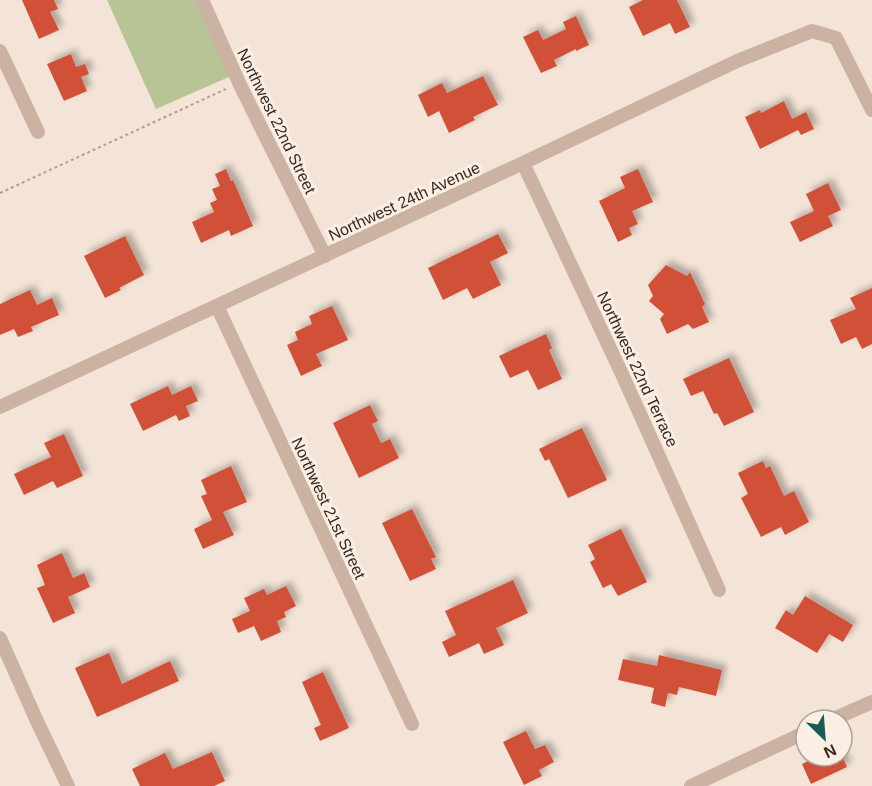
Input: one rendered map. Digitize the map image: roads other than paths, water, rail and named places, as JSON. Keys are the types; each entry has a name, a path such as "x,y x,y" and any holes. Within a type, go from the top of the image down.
{"street":[{"name":"Northwest 22nd Street","path":"202,0 239,83 325,256"},
{"name":"Northwest 24th Avenue","path":"0,407 524,163 737,61 812,31 836,38 872,110"},
{"path":"0,51 38,132"},
{"name":"Northwest 22nd Terrace","path":"524,163 719,590"},
{"name":"Northwest 21st Street","path":"217,306 412,724"},
{"path":"0,638 68,786"},
{"path":"854,710 872,702"},
{"path":"691,786 794,738"}]}
